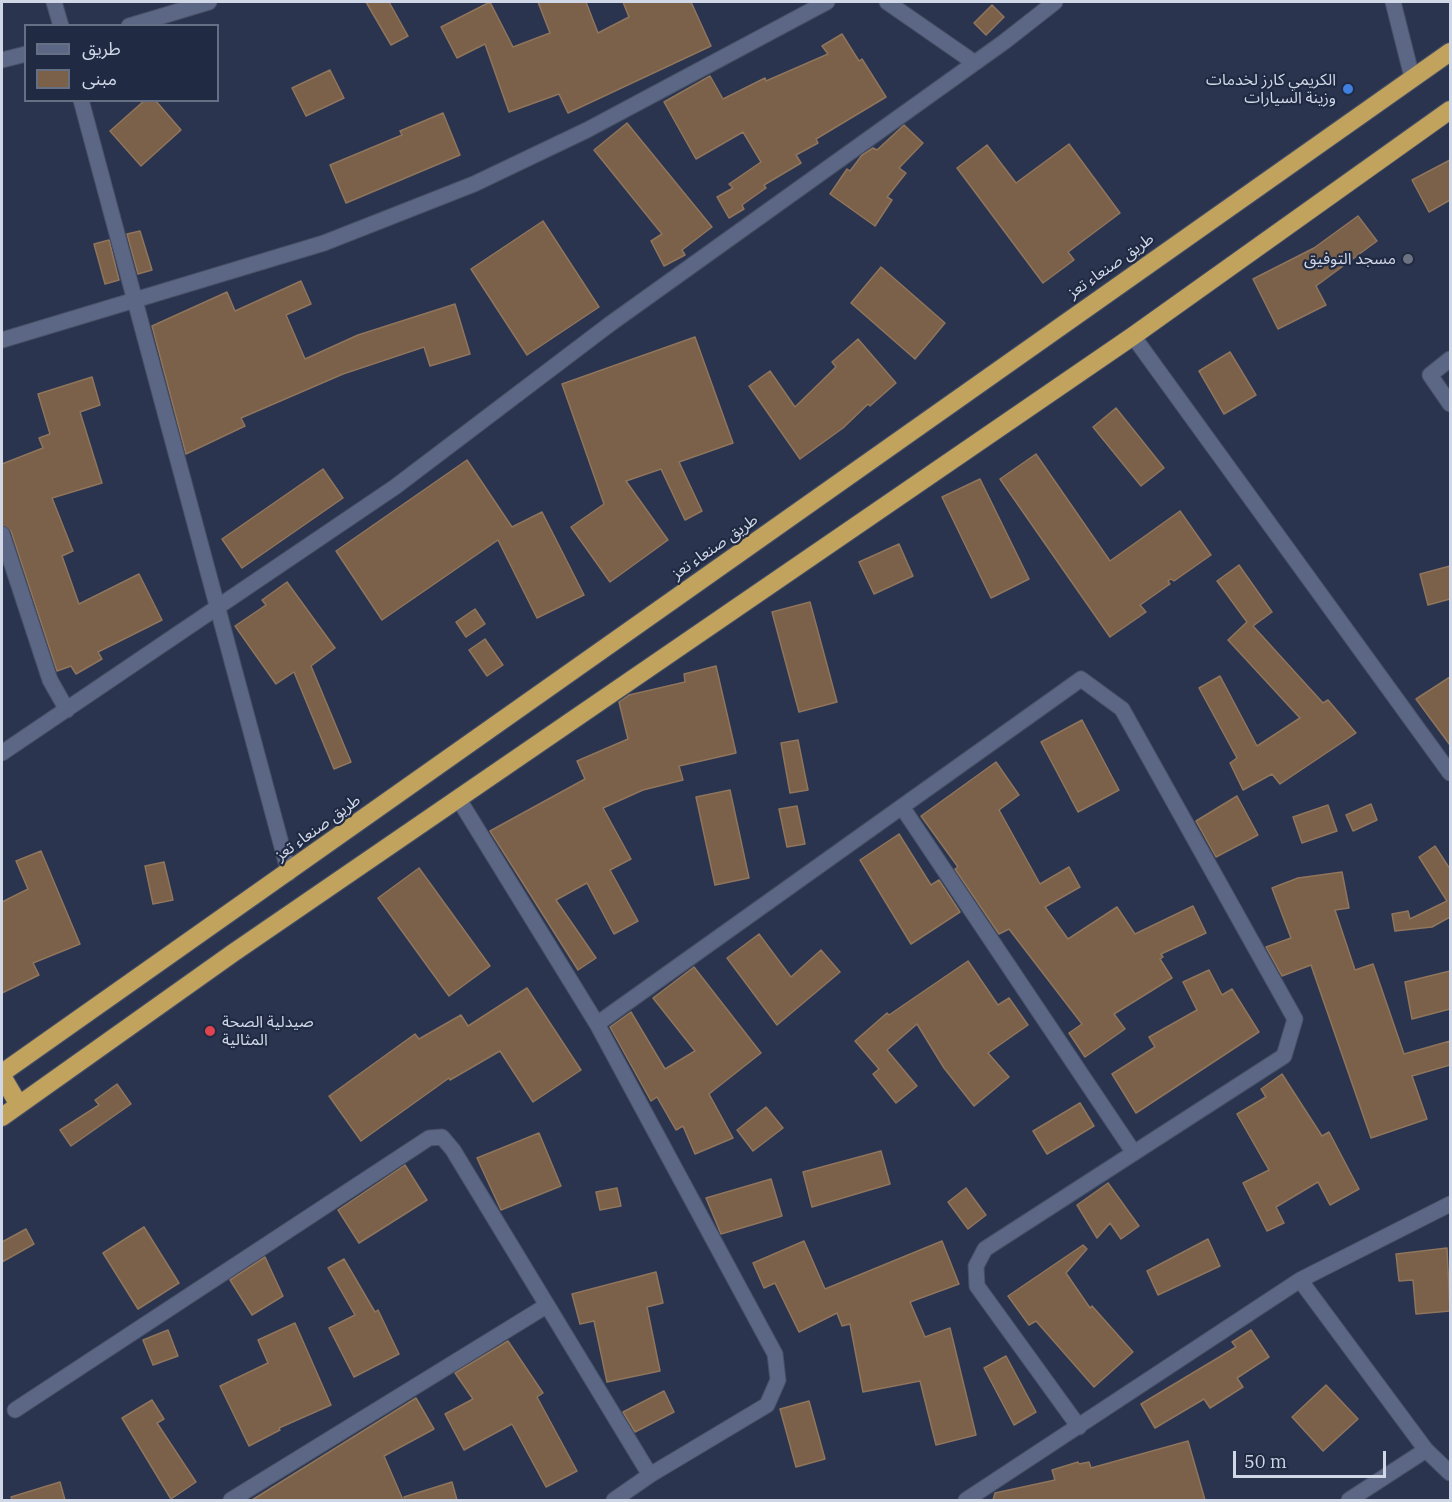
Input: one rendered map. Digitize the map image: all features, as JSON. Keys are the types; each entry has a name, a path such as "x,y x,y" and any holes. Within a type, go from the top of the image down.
{"highway":[{"name":"طريق صنعاء تعز","path":"2,1075 1450,52"},
{"path":"2,1117 458,798 1133,336 1450,110"},
{"path":"2,1075 19,1105"}],"street":[{"path":"54,2 60,24"},
{"path":"136,24 209,2"},
{"path":"2,340 324,243 474,184 587,130 826,2"},
{"path":"887,2 975,63"},
{"path":"2,753 395,487 610,324 975,63 1055,2"},
{"path":"1393,2 1412,77"},
{"path":"2,60 24,54"},
{"path":"82,102 289,873"},
{"path":"1133,336 1450,773"},
{"path":"1450,359 1430,375 1450,404"},
{"path":"2,534 7,572 50,680 66,710"},
{"path":"597,1024 1081,680 1122,709 1295,1019 1284,1056 985,1249 976,1266 977,1286 1079,1427"},
{"path":"458,798 597,1024 775,1354 778,1380 767,1405 614,1500"},
{"path":"902,807 1134,1153"},
{"path":"15,1410 429,1138 442,1137 453,1150 650,1476"},
{"path":"966,1500 1300,1280 1450,1204"},
{"path":"1300,1280 1426,1450 1450,1473"},
{"path":"231,1500 546,1306"},
{"path":"1349,1500 1426,1450"}],"building":[{"path":"366,2 389,2 408,36 391,45"},
{"path":"490,2 513,47 550,33 538,2 586,2 598,33 629,17 623,2 691,2 711,46 568,113 559,94 509,112 485,44 457,58 441,27"},
{"path":"992,5 1004,17 986,35 974,23"},
{"path":"842,34 859,61 862,59 886,97 816,139 818,143 796,155 801,163 764,185 766,188 742,205 744,209 729,218 717,197 733,188 729,184 761,162 743,132 696,159 664,102 710,76 723,99 765,78 766,81 828,54 822,46"},
{"path":"330,70 344,98 306,116 292,88"},
{"path":"143,102 157,102 181,130 141,166 110,131"},
{"path":"443,113 460,155 346,203 330,165 402,135 400,131"},
{"path":"627,123 712,227 682,250 685,255 664,266 651,241 662,234 594,150"},
{"path":"904,125 923,143 899,168 906,173 887,197 892,200 875,226 830,194 847,169 850,171 862,155 873,148 877,150"},
{"path":"1069,144 1120,213 1068,252 1074,260 1043,283 957,168 987,145 1016,183"},
{"path":"1450,160 1450,200 1429,212 1412,180"},
{"path":"1358,216 1377,241 1316,286 1326,305 1278,329 1253,279 1314,248"},
{"path":"543,221 599,307 527,355 471,269"},
{"path":"140,231 152,270 138,274 127,234"},
{"path":"109,240 119,280 105,284 94,244"},
{"path":"881,267 945,323 915,359 851,303"},
{"path":"301,281 311,304 286,315 305,359 358,335 455,304 470,354 430,366 424,347 343,374 241,418 245,426 186,454 152,326 227,292 235,311"},
{"path":"695,337 733,443 679,462 702,511 685,520 661,469 626,481 668,540 610,582 571,527 604,504 562,384"},
{"path":"858,339 896,383 870,406 868,404 843,428 800,459 749,386 770,371 795,407 836,367 832,362"},
{"path":"1230,352 1256,395 1224,414 1199,371"},
{"path":"92,377 100,405 80,412 102,483 52,498 73,551 62,556 79,604 139,574 162,620 98,652 102,659 76,674 71,666 57,671 11,531 2,525 2,464 43,448 39,438 50,434 38,394"},
{"path":"1116,408 1164,468 1141,486 1093,427"},
{"path":"1036,454 1110,561 1180,511 1211,555 1174,581 1171,579 1168,581 1170,584 1140,605 1146,612 1110,637 1000,479"},
{"path":"467,460 512,527 542,512 584,595 537,618 498,540 382,620 336,551"},
{"path":"323,469 343,498 242,568 222,539"},
{"path":"980,479 1029,579 991,598 942,497"},
{"path":"899,544 913,576 874,594 859,562"},
{"path":"1239,565 1272,612 1253,626 1323,703 1328,700 1356,733 1280,784 1272,774 1243,790 1230,763 1237,758 1199,688 1220,676 1257,746 1300,718 1228,640 1247,622 1217,581"},
{"path":"1450,566 1450,599 1428,605 1420,574"},
{"path":"287,582 335,648 311,666 351,762 334,769 294,672 276,684 235,626 266,605 262,600"},
{"path":"810,602 837,702 799,712 772,612"},
{"path":"475,609 485,624 466,637 456,622"},
{"path":"485,639 503,665 487,676 469,650"},
{"path":"716,666 736,753 679,766 683,780 643,790 603,808 631,859 610,870 638,921 614,934 587,883 556,900 596,958 578,970 490,831 585,779 577,761 628,739 619,702 629,695 685,682 684,674"},
{"path":"1450,677 1450,745 1416,699"},
{"path":"1082,720 1119,790 1078,812 1041,742"},
{"path":"798,740 808,790 790,793 781,743"},
{"path":"996,762 1019,795 999,810 1040,884 1069,867 1080,887 1045,907 1068,939 1117,907 1135,934 1193,906 1206,933 1161,954 1163,957 1160,959 1172,978 1114,1014 1125,1029 1085,1057 1069,1033 1082,1024 1009,929 999,934 955,869 958,867 921,816"},
{"path":"730,790 749,878 715,885 696,797"},
{"path":"1237,796 1258,835 1216,857 1196,821"},
{"path":"1371,804 1377,820 1353,831 1346,815"},
{"path":"1328,805 1337,831 1302,843 1293,817"},
{"path":"797,806 805,844 787,847 779,809"},
{"path":"899,834 931,885 939,880 960,912 911,944 860,860"},
{"path":"1435,846 1450,869 1450,917 1432,927 1395,931 1392,914 1408,911 1410,919 1447,901 1419,857"},
{"path":"41,851 80,944 33,963 39,975 2,993 2,902 28,889 16,861"},
{"path":"164,862 173,900 153,904 145,866"},
{"path":"419,868 490,966 449,996 378,898"},
{"path":"1342,872 1349,908 1335,910 1355,970 1373,964 1404,1054 1450,1041 1450,1065 1412,1076 1427,1119 1371,1138 1311,965 1282,976 1266,947 1291,938 1272,888 1298,878"},
{"path":"759,934 791,977 821,950 840,972 777,1025 727,958"},
{"path":"968,961 998,1005 1009,998 1028,1025 988,1053 1009,1077 974,1106 944,1068 917,1024 887,1050 917,1086 896,1103 873,1074 879,1069 855,1041 887,1013 889,1015"},
{"path":"694,967 761,1053 709,1094 733,1138 695,1154 683,1126 676,1130 657,1097 651,1101 610,1027 631,1012 665,1069 695,1051 653,998"},
{"path":"1209,970 1222,995 1232,989 1259,1032 1136,1113 1112,1074 1155,1047 1149,1037 1197,1010 1183,982"},
{"path":"1450,971 1450,1009 1412,1019 1405,982"},
{"path":"527,988 581,1070 533,1102 500,1051 450,1080 449,1078 361,1141 329,1096 415,1034 419,1039 461,1015 468,1026"},
{"path":"1282,1074 1322,1136 1329,1132 1359,1189 1330,1205 1318,1182 1276,1207 1284,1223 1267,1231 1243,1183 1269,1170 1237,1114 1266,1097 1261,1089"},
{"path":"117,1084 131,1104 71,1146 60,1130 99,1105 95,1100"},
{"path":"1080,1103 1094,1126 1047,1154 1033,1131"},
{"path":"766,1107 783,1128 753,1151 737,1130"},
{"path":"539,1133 561,1186 501,1210 477,1158"},
{"path":"881,1151 890,1184 812,1207 803,1172"},
{"path":"405,1165 427,1200 359,1243 338,1210"},
{"path":"771,1179 782,1216 721,1234 706,1198"},
{"path":"1108,1183 1139,1226 1121,1239 1110,1223 1097,1238 1077,1205"},
{"path":"617,1188 621,1206 600,1210 596,1192"},
{"path":"966,1188 986,1215 968,1229 948,1202"},
{"path":"144,1227 179,1283 138,1309 103,1253"},
{"path":"26,1229 34,1244 2,1262 2,1242"},
{"path":"1208,1239 1220,1266 1158,1295 1147,1271"},
{"path":"804,1241 825,1289 942,1241 959,1284 910,1302 925,1337 950,1328 976,1435 936,1445 920,1381 863,1392 850,1324 842,1326 837,1313 799,1332 775,1283 764,1288 753,1263"},
{"path":"1083,1245 1087,1249 1066,1273 1090,1308 1092,1306 1133,1352 1094,1387 1036,1321 1029,1325 1008,1296"},
{"path":"1447,1248 1450,1311 1416,1314 1413,1280 1399,1281 1396,1254"},
{"path":"265,1257 283,1296 252,1315 230,1280"},
{"path":"344,1259 375,1312 378,1310 399,1354 354,1377 329,1328 355,1315 328,1268"},
{"path":"656,1272 663,1303 647,1307 660,1371 607,1382 594,1321 580,1324 572,1294"},
{"path":"295,1323 331,1405 279,1428 280,1430 249,1446 220,1386 268,1363 258,1340"},
{"path":"168,1330 178,1356 153,1365 143,1340"},
{"path":"1251,1330 1269,1357 1237,1378 1243,1387 1210,1408 1204,1399 1155,1428 1141,1404 1236,1347 1232,1342"},
{"path":"508,1341 543,1393 537,1397 577,1471 546,1487 512,1424 464,1450 445,1414 473,1399 455,1373"},
{"path":"1006,1356 1036,1412 1014,1425 984,1368"},
{"path":"1326,1385 1358,1419 1323,1451 1292,1417"},
{"path":"664,1391 674,1412 635,1432 623,1412"},
{"path":"416,1398 434,1429 384,1456 403,1500 252,1500"},
{"path":"152,1400 164,1419 157,1423 196,1482 171,1499 122,1418"},
{"path":"809,1401 825,1459 796,1467 780,1409"},
{"path":"1188,1441 1205,1500 993,1500 995,1493 1055,1480 1052,1470 1078,1462 1079,1464 1089,1462 1091,1468"},
{"path":"60,1482 65,1500 12,1500 11,1497"},
{"path":"452,1482 457,1500 405,1500 404,1497"}],"place":[{"name":"الكريمي كارز لخدمات وزينة السيارات","path":"1348,89"},
{"name":"مسجد التوفيق","path":"1408,259"},
{"name":"صيدلية الصحة المثالية","path":"210,1031"}]}
